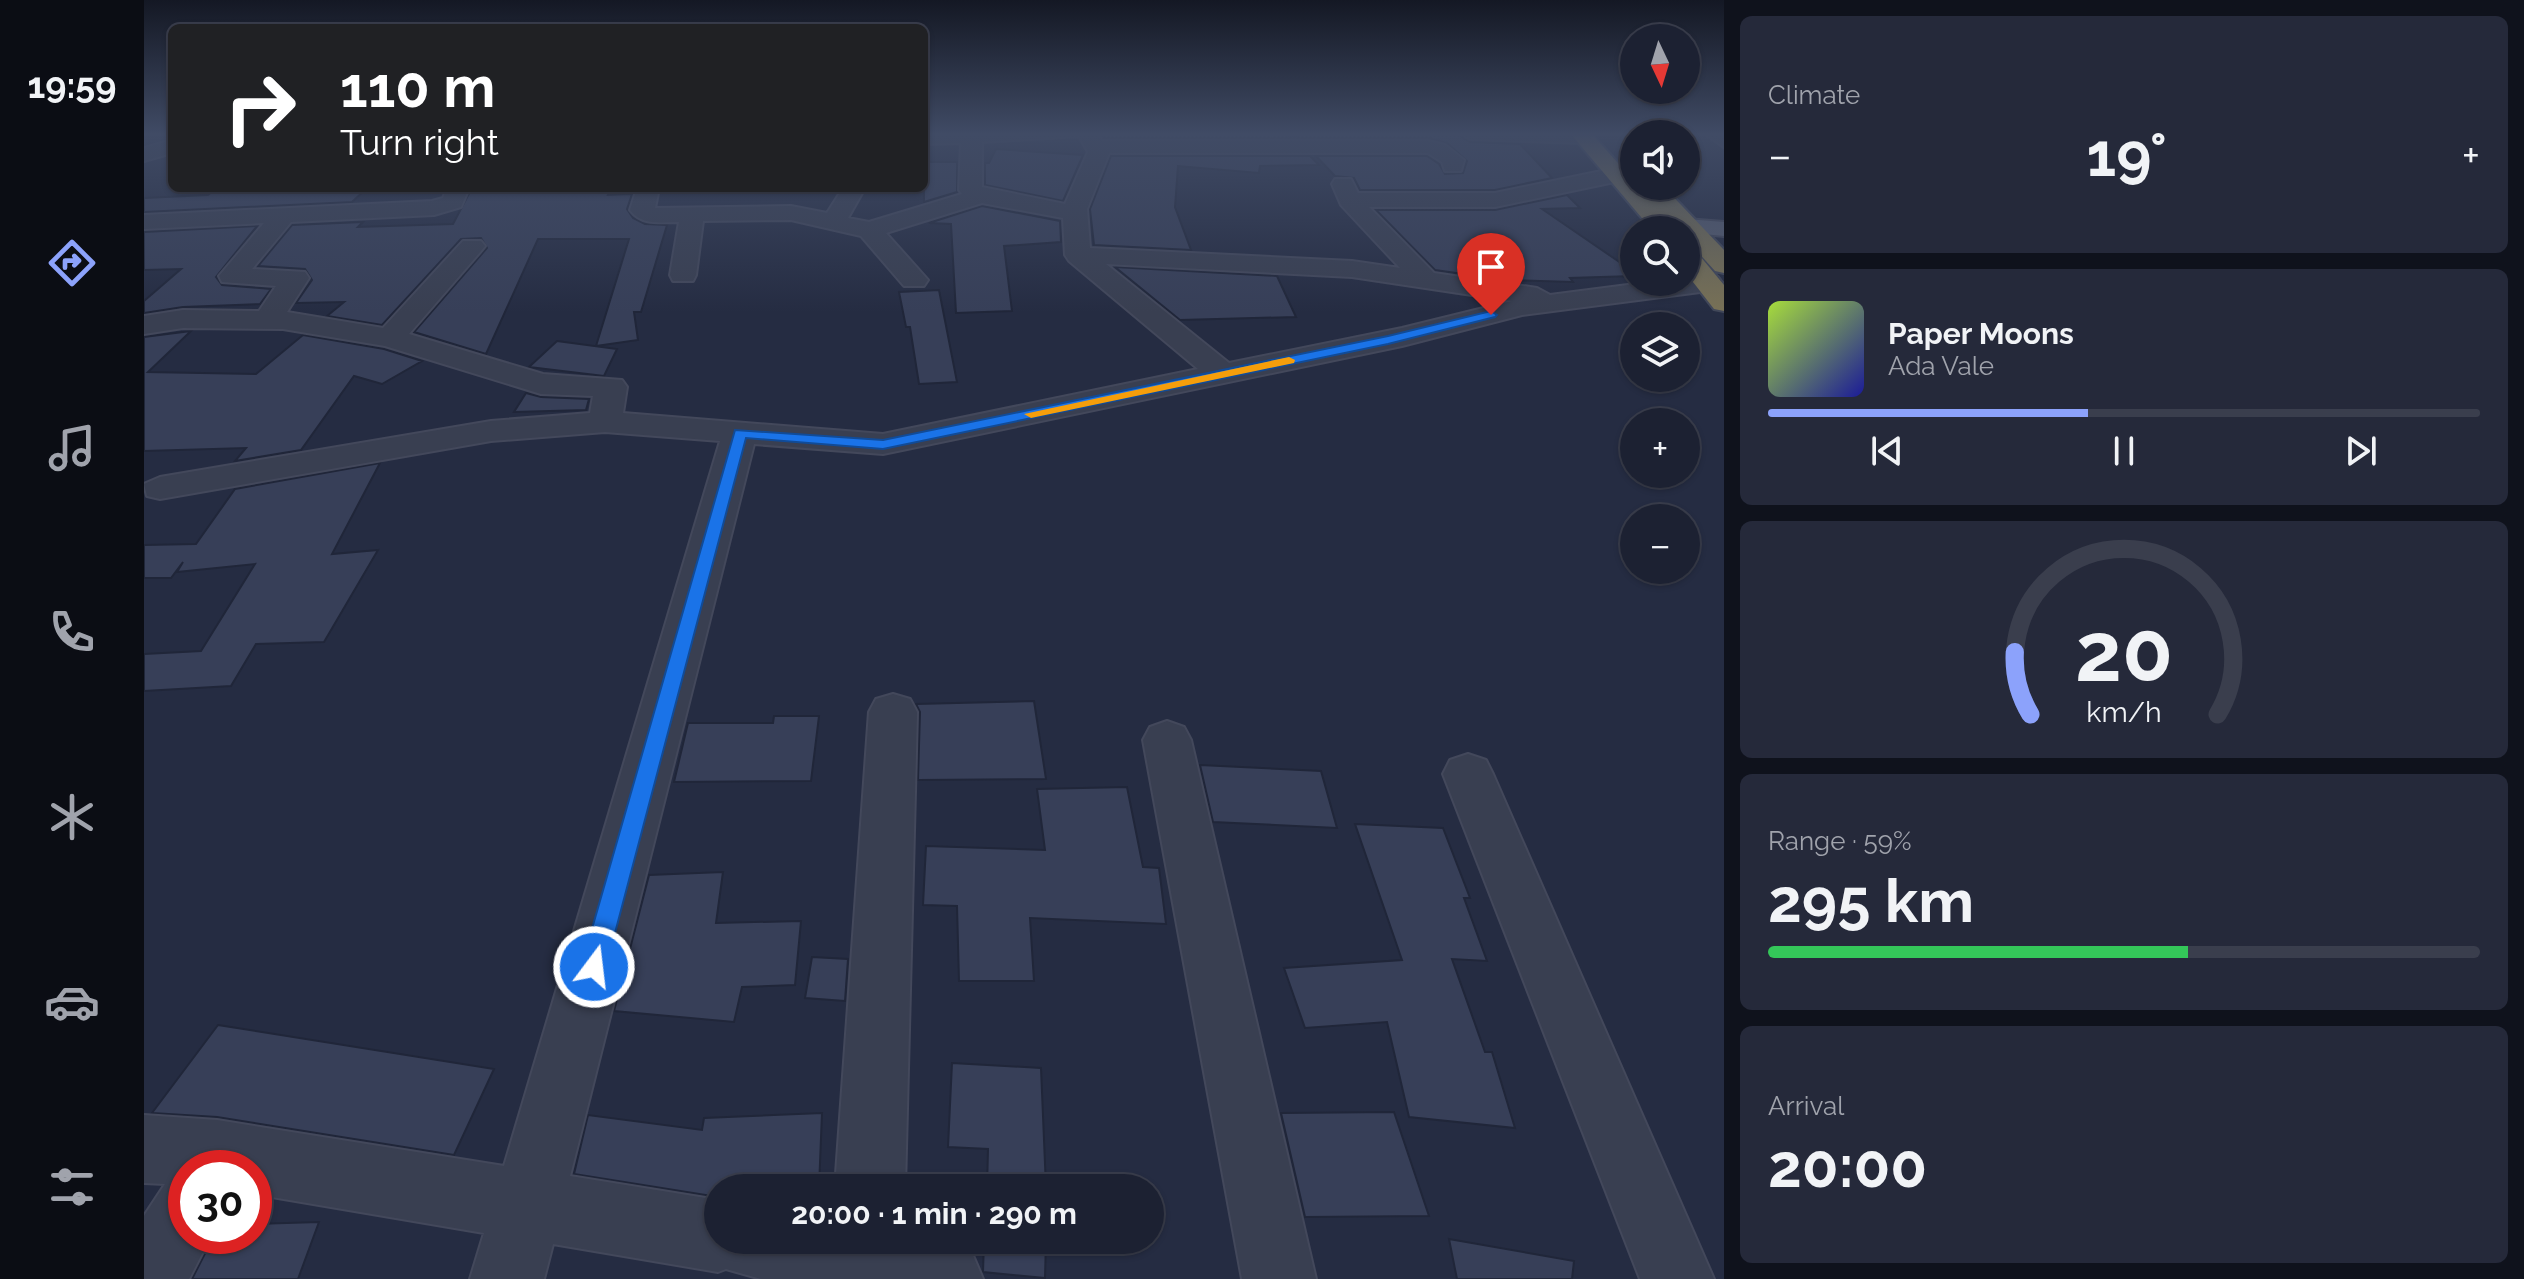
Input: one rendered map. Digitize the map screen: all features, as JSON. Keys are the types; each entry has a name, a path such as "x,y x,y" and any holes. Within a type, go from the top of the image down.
{"highway":[{"path":"1649,200 1663,216"},
{"path":"1700,261 1719,284"},
{"path":"1700,268 1719,284"}],"main road":[{"path":"1700,228 1724,229"}],"street":[{"path":"144,222 443,207 453,202 456,193"},
{"path":"647,193 642,213 791,213 870,230 981,196"},
{"path":"833,223 851,193"},
{"path":"975,193 1075,213"},
{"path":"1084,193 1075,213 1078,255 1223,374"},
{"path":"1345,193 1424,278"},
{"path":"1488,193 1501,199"},
{"path":"1349,200 1501,199 1529,193"},
{"path":"268,320 295,278 232,276 284,215"},
{"path":"683,275 692,215"},
{"path":"870,230 914,280"},
{"path":"390,338 472,246"},
{"path":"1078,255 1337,268 1424,278 1567,301"},
{"path":"149,491 491,431 605,422 883,444 1402,337 1521,307 1719,284"},
{"path":"144,325 183,319 268,320 390,338 541,384 611,387 605,422"},
{"path":"507,1279 740,433"},
{"path":"871,1174 893,712"},
{"path":"1167,740 1279,1279"},
{"path":"1468,774 1677,1279"},
{"path":"144,1149 168,1161"},
{"path":"272,1184 529,1205 704,1234"},
{"path":"149,1279 168,1244"},
{"path":"829,1254 946,1279"}],"building":[{"path":"362,193 352,202 144,212 144,198"},
{"path":"470,193 632,194 627,209 633,218 645,224 667,225 641,312 634,312 638,340 596,346 629,239 538,239 486,354 414,332 487,248 481,238 461,239 382,325 327,316 344,302 296,303 312,280 305,269 258,266 292,225 363,222 358,227 453,224"},
{"path":"924,193 955,193 924,202"},
{"path":"1022,193 1067,193 1063,201"},
{"path":"1096,193 1176,193 1175,207 1191,250 1094,245 1090,209"},
{"path":"1567,195 1580,208 1542,209 1620,262 1620,276 1570,278 1573,282 1506,280 1435,270 1376,210 1495,210"},
{"path":"982,206 1060,221 1061,242 1004,246 1012,311 956,313 951,224 929,223"},
{"path":"257,226 216,277 222,285 271,289 260,304 183,307 144,313 144,301 181,269 144,270 144,232"},
{"path":"1115,267 1277,276 1296,317 1180,320"},
{"path":"939,290 957,382 919,384 910,327 906,327 899,292"},
{"path":"191,331 148,372 256,374 303,335 384,349 422,361 382,384 354,376 301,450 235,461 246,448 144,451 144,337"},
{"path":"557,341 617,349 604,376 529,367"},
{"path":"526,393 541,397 589,399 586,410 514,412"},
{"path":"380,463 332,554 378,550 324,642 256,644 231,686 144,691 144,654 201,651 255,564 177,572 183,562 171,578 144,578 144,545 196,544 235,489"},
{"path":"1034,701 1046,779 918,780 920,712 916,704"},
{"path":"774,716 819,716 811,781 674,782 688,723 773,723"},
{"path":"1200,765 1321,771 1337,828 1213,822"},
{"path":"1127,787 1143,867 1159,868 1166,924 1030,918 1034,981 959,981 957,906 923,905 926,846 1045,850 1037,789"},
{"path":"1355,824 1443,828 1470,898 1464,898 1487,961 1452,959 1485,1052 1492,1052 1515,1128 1409,1117 1387,1022 1305,1028 1284,968 1402,960"},
{"path":"723,872 716,923 801,921 795,985 742,987 734,1022 614,1011 649,875"},
{"path":"812,957 848,959 845,1001 805,998"},
{"path":"218,1025 494,1069 454,1155 217,1117 152,1113"},
{"path":"952,1063 1041,1068 1045,1174 987,1174 988,1149 948,1147"},
{"path":"1394,1112 1429,1216 1305,1217 1281,1113"},
{"path":"822,1113 820,1174 704,1174 704,1195 574,1174 588,1115 702,1130 704,1118"},
{"path":"319,1222 298,1279 192,1279 205,1254 272,1254 272,1223"},
{"path":"1449,1239 1574,1261 1572,1279 1457,1279"},
{"path":"984,1254 1046,1254 1045,1278 983,1272"}],"slow traffic":[{"path":"1031,414 1289,360"}],"route":[{"path":"594,967 740,433 883,444 1388,340 1491,315"}]}
